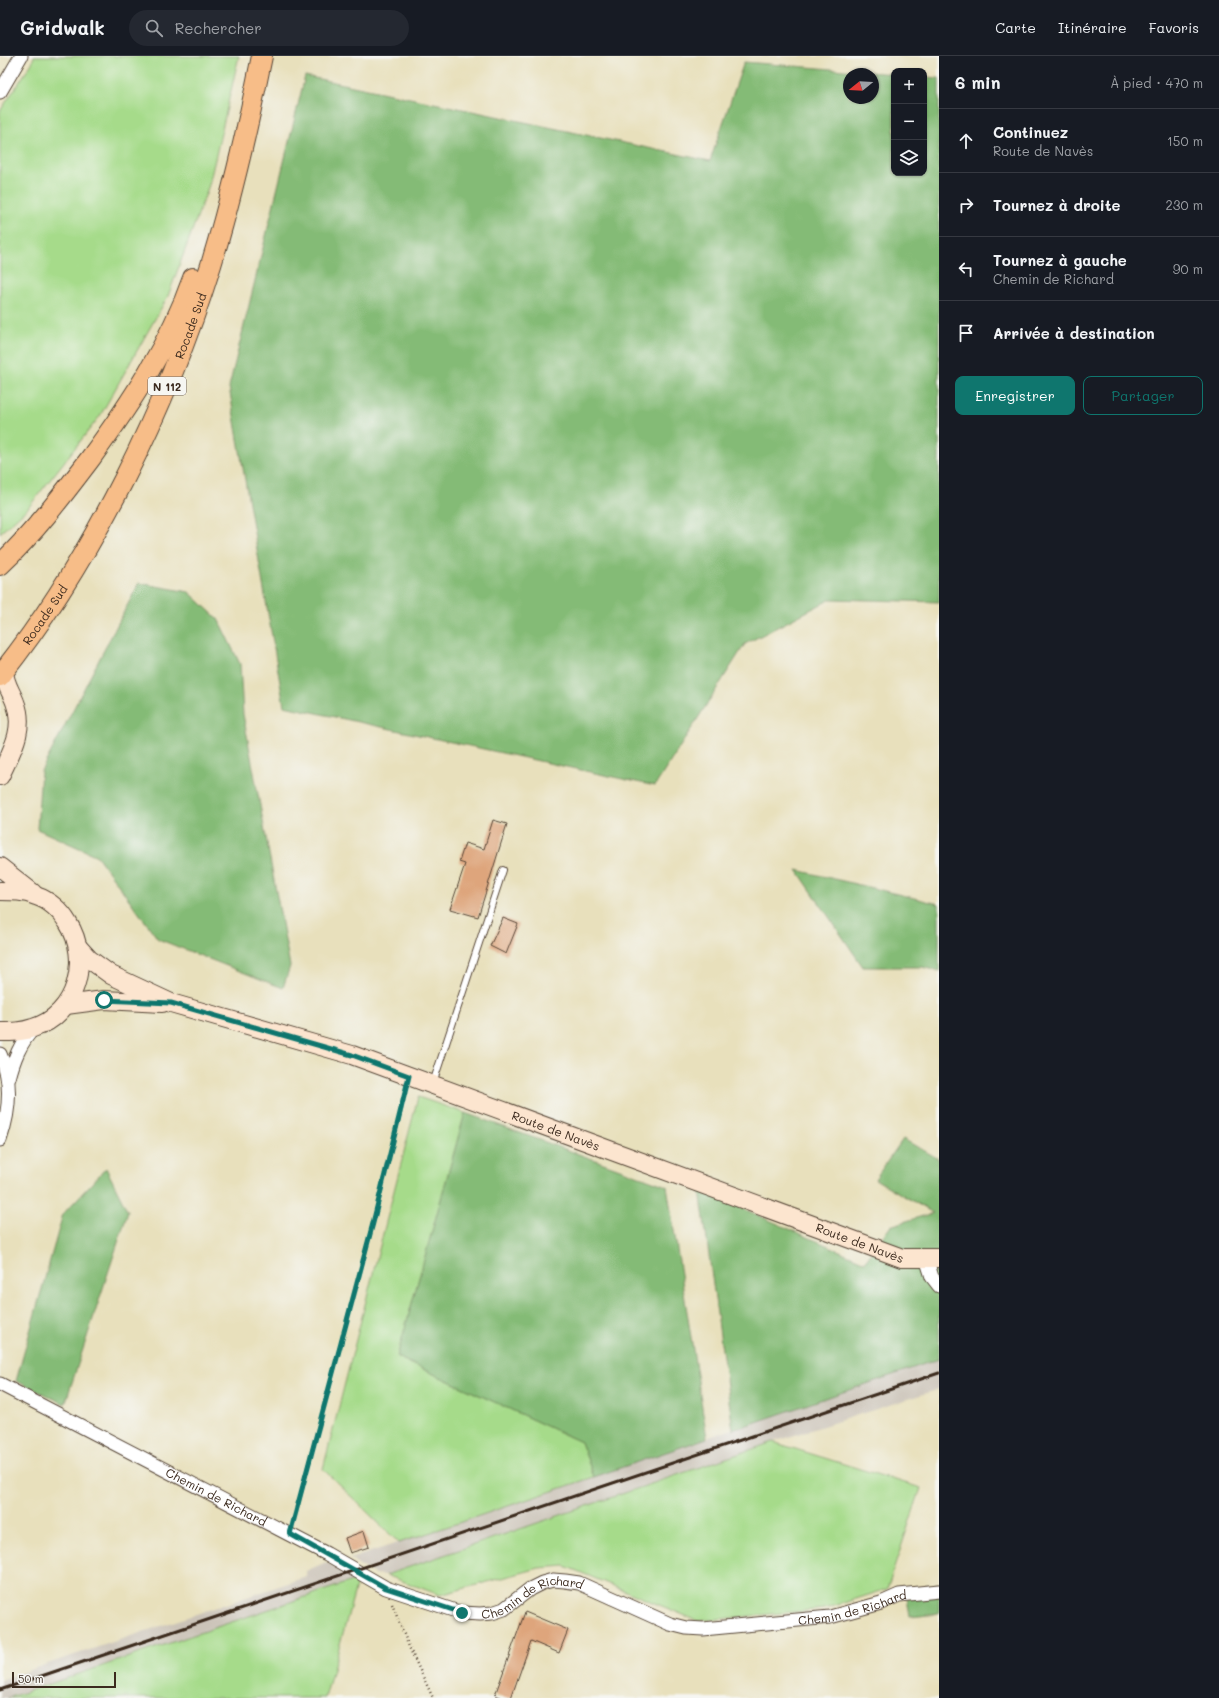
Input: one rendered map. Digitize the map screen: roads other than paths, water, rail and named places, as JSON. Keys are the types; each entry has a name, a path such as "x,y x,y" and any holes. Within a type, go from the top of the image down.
{"main road":[{"path":"0,565 39,524 82,469 144,382 165,343 188,294 203,251 225,186 261,64"},
{"name":"Rocade Sud","path":"2,673 44,614 86,548 164,395 192,322 219,238 238,170 261,64"},
{"path":"0,776 16,741 20,721 15,702 2,673"},
{"path":"0,867 37,896"},
{"name":"Route de Navès","path":"0,891 18,891 37,896 52,904 64,916 74,931 79,948 80,968 75,988 66,1005 52,1019 34,1028 16,1032 0,1032"},
{"name":"Route de Navès","path":"79,948 89,959 111,975 171,1003 352,1055 860,1244 902,1258 933,1258"},
{"name":"Route de Navès","path":"66,1005 104,1000 171,1003"}],"street":[{"path":"0,92 21,56"},
{"path":"0,1140 9,1105 9,1080 13,1064 24,1040 34,1028"},
{"path":"0,1054 9,1080"},
{"path":"933,1258 932,1277 939,1286"},
{"name":"Chemin de Richard","path":"0,1384 290,1534 386,1588 462,1613 492,1614 504,1609 530,1589 542,1583 553,1580 579,1583 670,1624 686,1628 703,1629 830,1617 881,1603 899,1595 939,1591"}],"lane":[{"path":"433,1085 503,870"}],"railway":[{"path":"0,1690 939,1373"}]}
